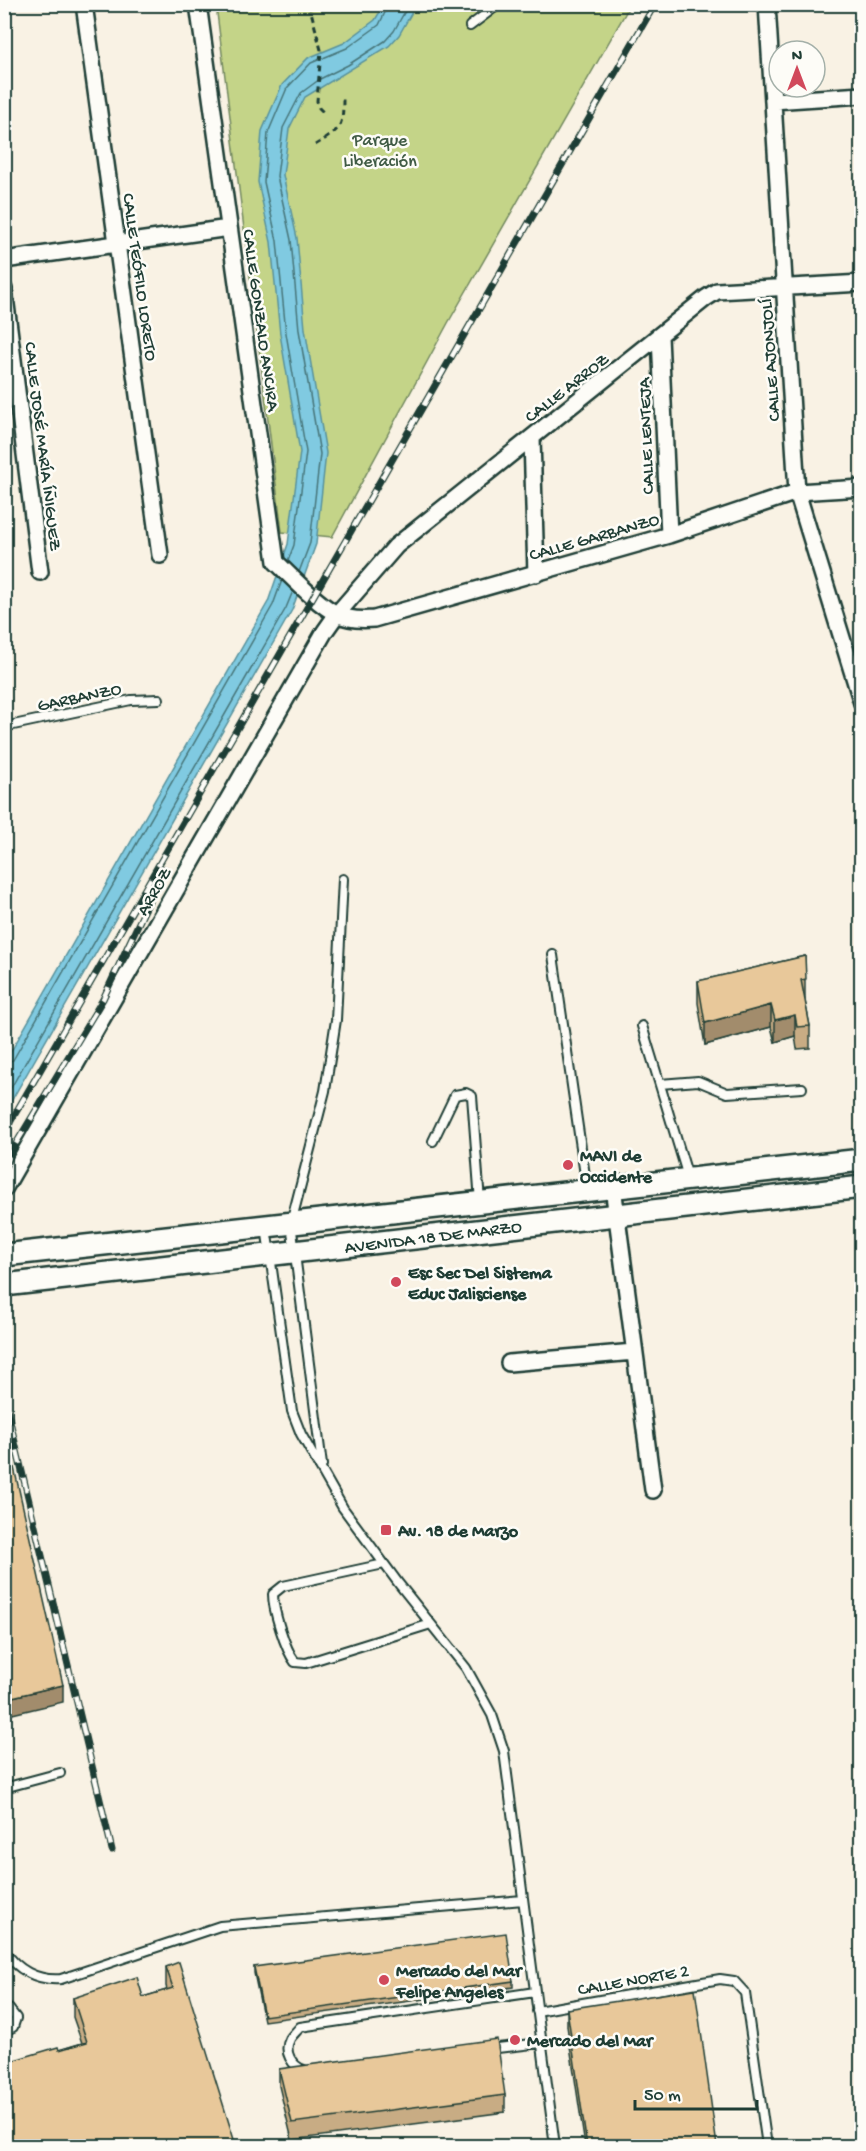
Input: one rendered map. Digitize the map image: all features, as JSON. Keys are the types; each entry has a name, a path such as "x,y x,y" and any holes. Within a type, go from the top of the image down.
{"street":[{"name":"CALLE TEÓFILO LORETO","path":"84,4 160,555"},
{"name":"CALLE GONZALO ANCIRA","path":"198,4 276,562 310,594 337,614"},
{"name":"CALLE AJONJOLÍ","path":"767,4 797,492 858,680 861,703"},
{"path":"773,101 861,95"},
{"path":"4,260 229,228"},
{"name":"CALLE ARROZ","path":"337,614 396,546 717,291 861,283"},
{"name":"CALLE JOSÉ MARÍA ÍÑIGUEZ","path":"4,289 40,572"},
{"name":"CALLE LENTEJA","path":"660,336 669,535"},
{"path":"532,438 536,574"},
{"name":"CALLE GARBANZO","path":"337,614 356,620 374,619 669,535 797,492 861,488"},
{"name":"ARROZ","path":"4,1189 325,631 337,614"},
{"name":"AVENIDA 18 DE MARZO","path":"4,1254 861,1160"},
{"path":"613,1187 653,1490"},
{"name":"AVENIDA 18 DE MARZO","path":"4,1285 861,1187"},
{"path":"509,1363 634,1352"}],"lane":[{"path":"470,26 499,4"},
{"name":"GARBANZO","path":"4,727 131,700 159,699"},
{"path":"323,1470 291,1223 325,1091 336,1020 343,879"},
{"path":"553,955 587,1190"},
{"path":"642,1026 689,1179"},
{"path":"660,1084 698,1081 727,1093 802,1088"},
{"path":"433,1141 455,1095 466,1093 472,1096 480,1202"},
{"path":"266,1226 292,1411 301,1434 343,1508 466,1668 492,1715 504,1751 555,2146"},
{"path":"384,1564 283,1586 273,1594 289,1653 295,1662 306,1663 431,1624"},
{"path":"4,1788 60,1773"},
{"path":"4,1950 21,1969 32,1975 48,1980 61,1979 220,1926 523,1900"},
{"name":"CALLE NORTE 2","path":"537,2011 720,1978 734,1981 745,1993 766,2146"},
{"path":"315,2069 303,2070 294,2065 288,2054 290,2039 300,2027 535,1992"},
{"path":"4,2007 9,2008 16,2018 13,2027 4,2031"},
{"path":"482,2050 541,2043"}],"path":[{"path":"309,4 321,50 317,101 323,112"},
{"path":"315,146 332,135 343,121 343,95"}],"green space":[{"name":"Parque Liberación","path":"216,5 630,5 448,323 332,537 282,532"}],"water":[{"path":"384,5 416,5 399,35 389,46 305,97 289,129 283,175 297,238 305,329 326,453 316,544 292,610 5,1112 5,1062 268,602 288,544 300,452 280,334 271,242 258,182 262,131 282,85 308,58 344,43 375,20"}],"building":[{"path":"805,956 806,979 801,980 810,1026 797,1027 795,1015 775,1020 771,1005 705,1023 698,981"},
{"path":"4,1423 63,1685 4,1699"},
{"name":"Mercado del Mar Felipe Angeles","path":"506,1933 513,1981 264,2016 254,1967"},
{"path":"179,1962 236,2146 4,2146 4,2063 58,2047 59,2050 87,2042 73,1998 137,1977 143,1997 173,1988 166,1967"},
{"path":"695,1989 717,2146 587,2146 567,2009"},
{"path":"497,2039 505,2095 292,2123 279,2069"}],"railway":[{"path":"4,1133 655,4"},
{"path":"4,1169 14,1147 103,999 164,869"},
{"path":"4,1396 112,1850"}],"place":[{"name":"MAVI de Occidente","path":"568,1165"},
{"name":"Esc Sec Del Sistema Educ Jalisciense","path":"396,1282"},
{"name":"Av. 18 de Marzo","path":"386,1530"},
{"name":"Mercado del Mar Felipe Angeles","path":"384,1980"},
{"name":"Mercado del Mar","path":"515,2040"}]}
